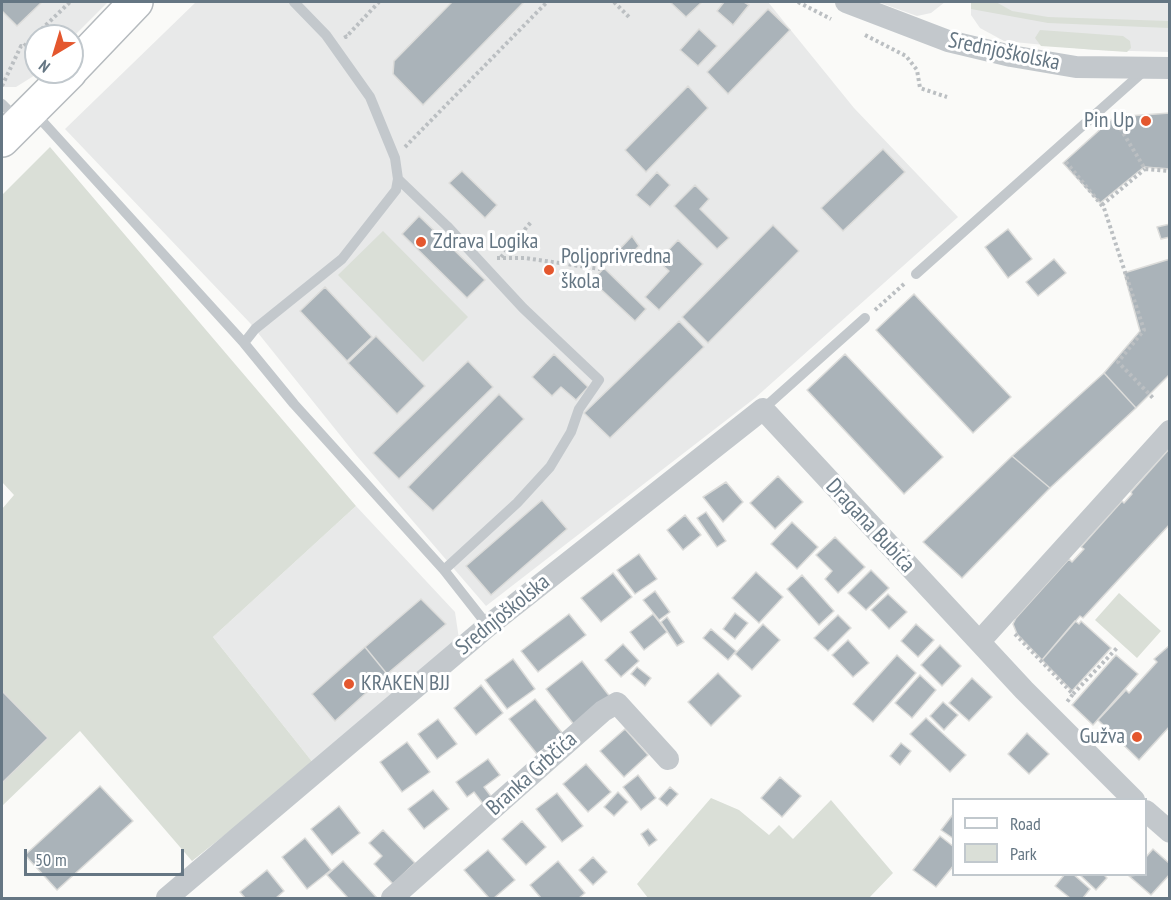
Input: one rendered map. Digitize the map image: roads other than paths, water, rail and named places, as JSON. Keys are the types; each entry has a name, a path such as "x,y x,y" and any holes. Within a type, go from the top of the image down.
{"main road":[{"path":"84,57 136,2"},
{"path":"14,119 56,84"}],"street":[{"name":"Srednjoškolska","path":"846,2 948,41 1011,56 1076,67 1158,68"},
{"name":"Srednjoškolska","path":"167,898 488,626 763,409"},
{"name":"Dragana Bubića","path":"763,409 884,542 1080,748 1132,798"},
{"path":"980,641 1170,431"},
{"name":"Branka Grbčića","path":"392,898 603,711 617,703 668,759"},
{"path":"1147,812 1170,832"}],"lane":[{"path":"244,343 255,330 342,259 396,190 398,179 395,158 370,97 326,35 294,2"},
{"path":"916,274 1105,106 1158,68"},
{"path":"14,119 244,343 294,404 444,570 488,626"},
{"path":"398,179 523,308 599,380 579,409 571,432 550,467 517,503 444,570"},
{"path":"763,409 866,318"}],"place":[{"name":"Pin Up","path":"1146,121"},
{"name":"Zdrava Logika","path":"421,242"},
{"name":"Poljoprivredna škola","path":"549,270"},
{"name":"KRAKEN BJJ","path":"349,684"},
{"name":"Gužva","path":"1137,737"}]}
